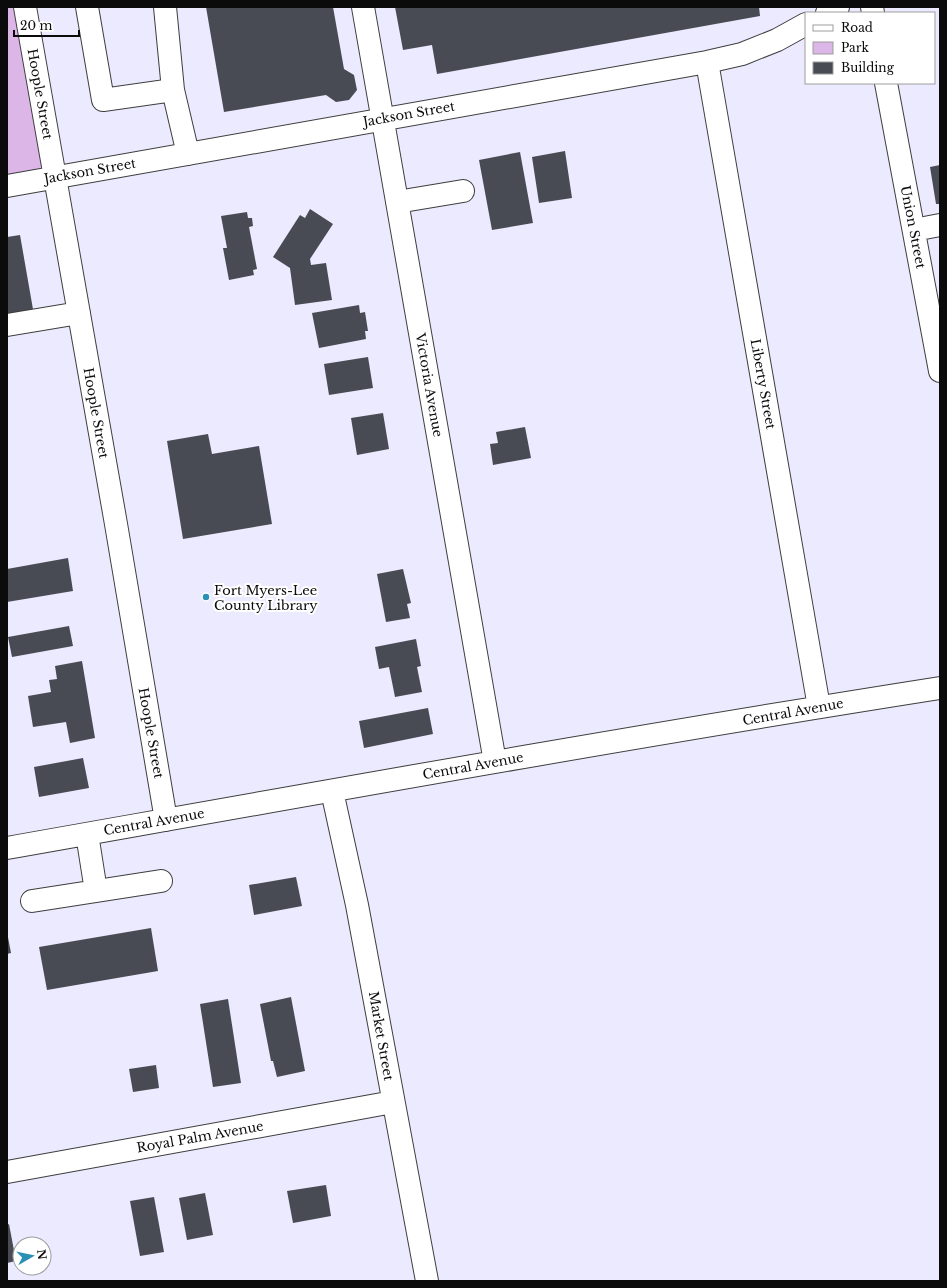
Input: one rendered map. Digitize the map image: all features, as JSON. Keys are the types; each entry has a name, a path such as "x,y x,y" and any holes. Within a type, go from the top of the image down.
{"street":[{"name":"Hoople Street","path":"25,7 166,820"},
{"path":"87,7 103,100 173,90"},
{"path":"165,7 173,90 188,154"},
{"name":"Victoria Avenue","path":"363,7 495,762"},
{"path":"829,12 838,7"},
{"name":"Jackson Street","path":"7,186 707,62 742,54 777,40 805,25"},
{"name":"Liberty Street","path":"707,62 819,707"},
{"name":"Union Street","path":"886,84 940,371"},
{"path":"397,202 463,191"},
{"path":"914,230 940,225"},
{"path":"7,325 79,313"},
{"name":"Central Avenue","path":"7,848 495,762 940,688"},
{"name":"Market Street","path":"332,791 357,905 426,1281"},
{"path":"87,834 96,891"},
{"path":"32,901 161,881"},
{"name":"Royal Palm Avenue","path":"7,1172 393,1102"}],"green space":[{"path":"7,7 19,7 47,172 7,179"}],"building":[{"path":"206,7 333,7 344,69 354,75 357,90 349,100 336,102 326,95 224,112"},
{"path":"395,7 759,7 760,16 437,74 432,45 403,50"},
{"path":"565,151 572,198 539,203 532,157"},
{"path":"520,152 533,223 492,230 479,160"},
{"path":"940,165 940,204 936,204 930,167"},
{"path":"310,209 333,224 310,259 311,265 326,263 332,300 295,305 290,268 273,257 300,215 305,218"},
{"path":"247,212 248,218 252,218 253,226 249,227 257,269 253,270 254,275 229,280 223,248 227,248 221,216"},
{"path":"20,235 34,315 7,320 7,237"},
{"path":"359,305 360,313 365,312 368,331 365,331 366,339 319,348 312,313"},
{"path":"368,357 373,388 329,395 324,364"},
{"path":"383,413 389,449 357,455 351,418"},
{"path":"525,427 531,458 493,465 490,444 498,443 496,432"},
{"path":"208,434 212,454 259,446 272,524 183,539 167,441"},
{"path":"68,558 73,591 7,602 7,569"},
{"path":"403,569 411,603 407,604 410,618 386,622 377,574"},
{"path":"69,626 73,646 12,657 8,637"},
{"path":"416,639 421,666 417,667 422,692 395,697 389,667 379,669 375,647"},
{"path":"82,661 95,738 70,743 66,722 33,727 28,696 51,692 49,680 57,679 55,666"},
{"path":"428,708 433,734 364,748 359,721"},
{"path":"83,758 89,788 39,797 34,767"},
{"path":"296,877 302,906 254,915 249,885"},
{"path":"151,928 158,971 47,990 39,947"},
{"path":"7,932 11,953 7,954"},
{"path":"291,997 305,1071 277,1077 273,1061 271,1061 260,1004"},
{"path":"228,999 241,1083 213,1087 200,1004"},
{"path":"156,1065 159,1088 133,1092 129,1069"},
{"path":"326,1185 331,1216 293,1223 287,1191"},
{"path":"205,1193 213,1235 187,1240 179,1198"},
{"path":"154,1197 164,1252 140,1256 130,1201"},
{"path":"9,1224 12,1240 12,1262 7,1263 7,1225"}],"place":[{"name":"Fort Myers-Lee County Library","path":"206,597"}]}
